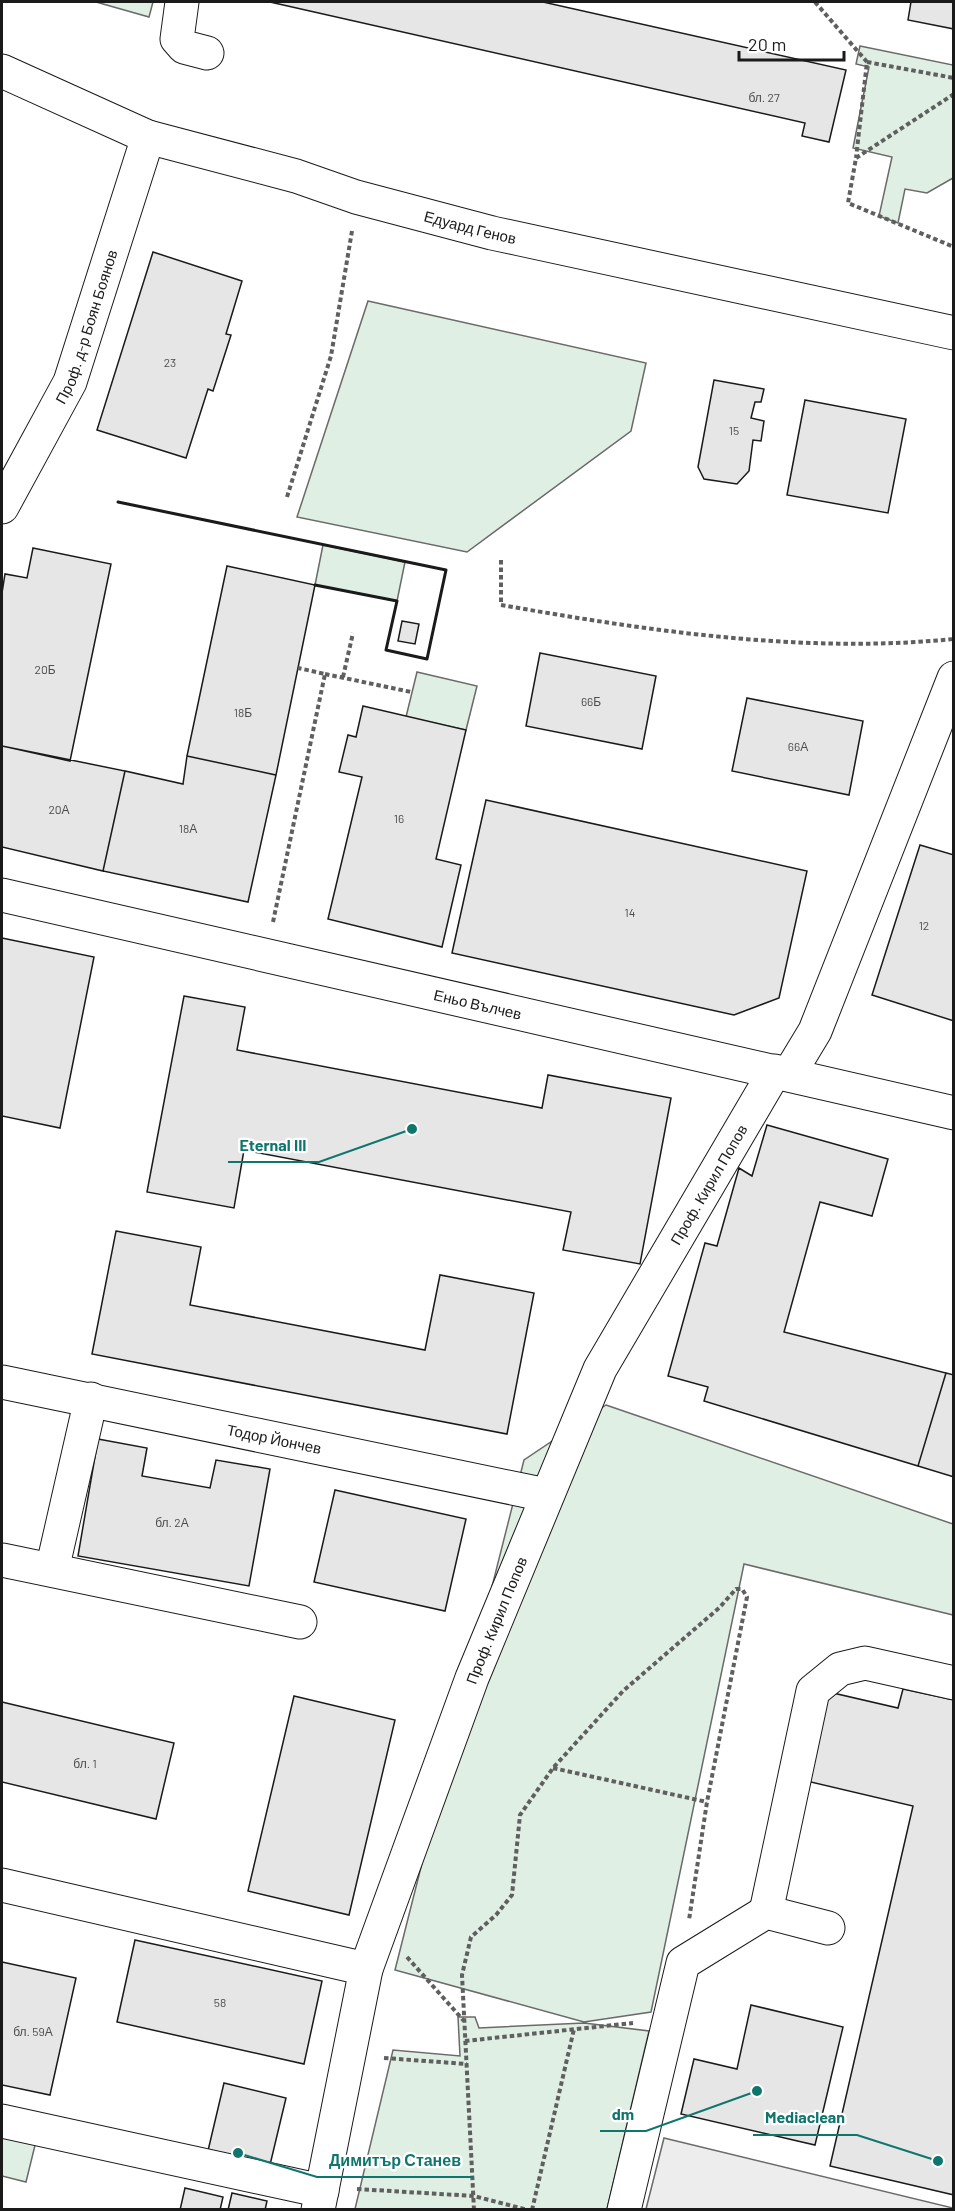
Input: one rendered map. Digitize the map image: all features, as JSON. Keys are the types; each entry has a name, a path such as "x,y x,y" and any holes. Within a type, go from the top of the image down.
{"street":[{"path":"182,2 177,39 184,47 207,53"},
{"name":"Едуард Генов","path":"2,71 148,137 296,176 356,197 492,233 954,333"},
{"name":"Проф. д-р Боян Боянов","path":"2,507 70,382 148,137"},
{"name":"Проф. Кирил Попов","path":"320,2200 366,1969 472,1678 546,1495 600,1369 782,1073 815,1031 954,678"},
{"name":"Еньо Вълчев","path":"2,895 954,1113"},
{"name":"Тодор Йончев","path":"2,1382 546,1495"},
{"path":"52,1570 91,1399"},
{"path":"2,1560 300,1622"},
{"path":"766,1912 813,1691 840,1669 865,1663 954,1683"},
{"path":"2,1885 366,1969"},
{"path":"624,2210 683,1963 766,1912 828,1928"},
{"path":"2,2121 320,2200"}],"path":[{"path":"815,2 867,62 954,78"},
{"path":"867,62 856,158 848,203 954,248"},
{"path":"856,158 954,94"},
{"path":"287,496 331,356 356,197"},
{"path":"501,560 501,605 624,627 762,641 905,644 954,639"},
{"path":"343,677 353,633"},
{"path":"298,668 411,692"},
{"path":"266,955 325,674"},
{"path":"474,2210 462,1975 471,1937 496,1915 512,1895 520,1815 553,1768 623,1691 718,1608 736,1589 742,1589 747,1597 707,1802 683,1963"},
{"path":"553,1768 707,1802"},
{"path":"381,1928 465,2021"},
{"path":"465,2041 669,2019"},
{"path":"366,2189 474,2196 530,2210 574,2030"},
{"path":"409,2060 467,2064"}],"green space":[{"path":"96,2 153,2 149,17"},
{"path":"860,46 953,65 953,178 927,193 905,189 898,223 879,216 892,157 853,148 869,67 856,64"},
{"path":"368,301 646,363 631,431 467,552 297,517"},
{"path":"323,545 405,562 397,601 315,585"},
{"path":"417,672 477,686 466,730 406,717"},
{"path":"606,1405 953,1524 953,1615 744,1564 651,2012 584,2022 395,1970 524,1460"},
{"path":"458,2017 475,2017 479,2028 584,2023 649,2031 607,2209 355,2209 393,2050 460,2056"},
{"path":"2,2121 39,2129 26,2182 2,2176"}],"shaded area":[{"path":"664,2138 953,2208 953,2209 646,2209"}],"building":[{"path":"270,2 543,2 846,70 829,142 802,136 805,123"},
{"path":"911,2 954,2 954,29 908,20"},
{"path":"153,252 242,281 226,334 231,335 213,391 208,389 186,458 97,430"},
{"path":"714,380 764,389 761,402 755,402 751,418 764,421 761,441 753,440 749,471 737,484 704,479 698,467"},
{"path":"805,400 906,419 888,513 787,495"},
{"path":"33,548 111,564 70,761 2,746 2,593 5,574 27,578"},
{"path":"227,566 315,585 276,775 187,756"},
{"path":"402,621 419,624 415,644 398,641"},
{"path":"540,653 656,676 642,749 526,726"},
{"path":"747,698 863,721 849,795 732,771"},
{"path":"363,706 466,730 436,859 461,865 442,947 328,919 362,777 339,772 348,735 356,737"},
{"path":"2,746 125,771 103,871 2,847"},
{"path":"187,756 276,775 248,902 103,871 125,771 183,784"},
{"path":"486,800 807,871 779,998 734,1015 452,953"},
{"path":"920,845 954,855 954,1021 872,995"},
{"path":"2,938 94,957 60,1128 2,1116"},
{"path":"184,996 245,1007 237,1050 542,1108 548,1075 671,1098 640,1264 563,1250 571,1212 244,1150 234,1208 147,1192"},
{"path":"767,1125 888,1159 872,1216 820,1202 784,1332 946,1373 918,1466 704,1401 708,1387 668,1376 705,1243 717,1246 739,1168 752,1176"},
{"path":"116,1231 201,1247 190,1305 425,1350 440,1275 534,1293 507,1434 92,1354"},
{"path":"946,1373 954,1375 954,1477 918,1466"},
{"path":"98,1439 147,1448 142,1476 210,1488 216,1460 270,1469 249,1586 78,1556"},
{"path":"335,1490 466,1519 445,1611 314,1582"},
{"path":"903,1689 954,1700 954,2195 830,2166 913,1806 798,1779 820,1690 898,1708"},
{"path":"294,1696 395,1720 349,1915 248,1891"},
{"path":"2,1702 174,1743 156,1819 2,1782"},
{"path":"135,1940 322,1981 304,2064 117,2022"},
{"path":"2,1962 76,1978 50,2095 2,2085"},
{"path":"751,2005 843,2027 815,2145 681,2114 694,2059 737,2069"},
{"path":"224,2083 286,2098 269,2169 207,2155"},
{"path":"185,2188 223,2197 220,2210 180,2210"},
{"path":"232,2193 267,2201 265,2210 228,2210"}],"wall":[{"path":"118,502 446,570 427,659 386,650 397,601 315,585"}],"place":[{"name":"Eternal III","path":"412,1129"},
{"name":"dm","path":"757,2091"},
{"name":"Димитър Станев","path":"238,2153"},
{"name":"Mediaclean","path":"938,2161"}]}
